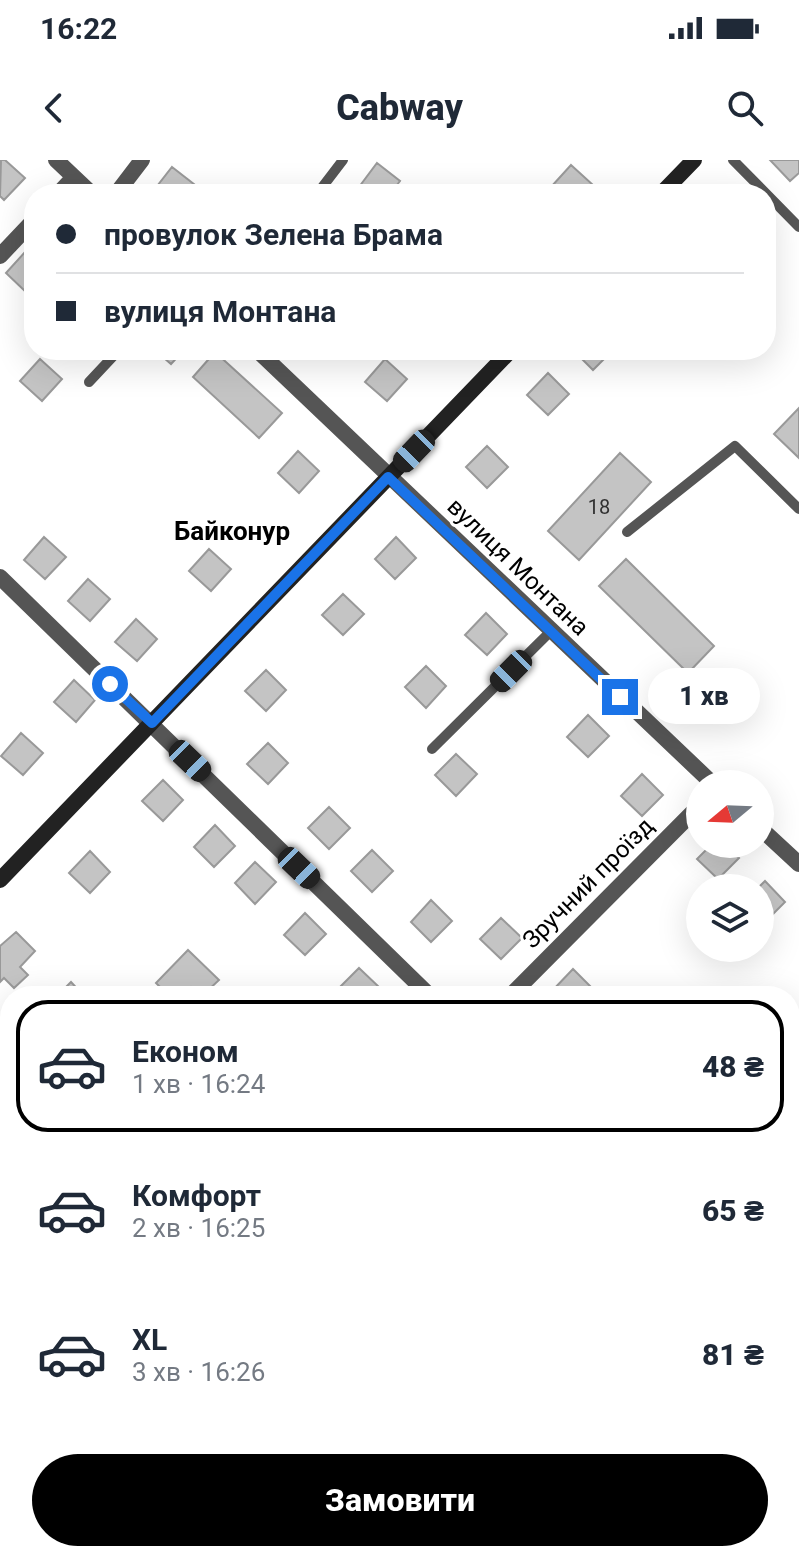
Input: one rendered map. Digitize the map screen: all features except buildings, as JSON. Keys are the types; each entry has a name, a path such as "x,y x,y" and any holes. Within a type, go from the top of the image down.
{"main road":[{"path":"671,184 694,160"},
{"path":"0,880 501,360"}],"street":[{"path":"56,160 81,184"},
{"path":"124,184 142,160"},
{"path":"67,184 74,177"},
{"path":"0,256 24,231"},
{"name":"вулиця Монтана","path":"267,360 698,770"},
{"path":"0,577 420,986"},
{"name":"Зручний проїзд","path":"520,986 686,819"},
{"path":"774,841 799,864"}],"lane":[{"path":"325,184 343,160"},
{"path":"733,160 757,184"},
{"path":"776,204 799,227"},
{"path":"89,382 110,360"},
{"path":"627,532 735,446 799,509"},
{"path":"432,749 550,632"}],"district":[{"name":"Байконур","path":"232,531"}],"route":[{"path":"110,684 152,723 388,477 620,697"}]}
